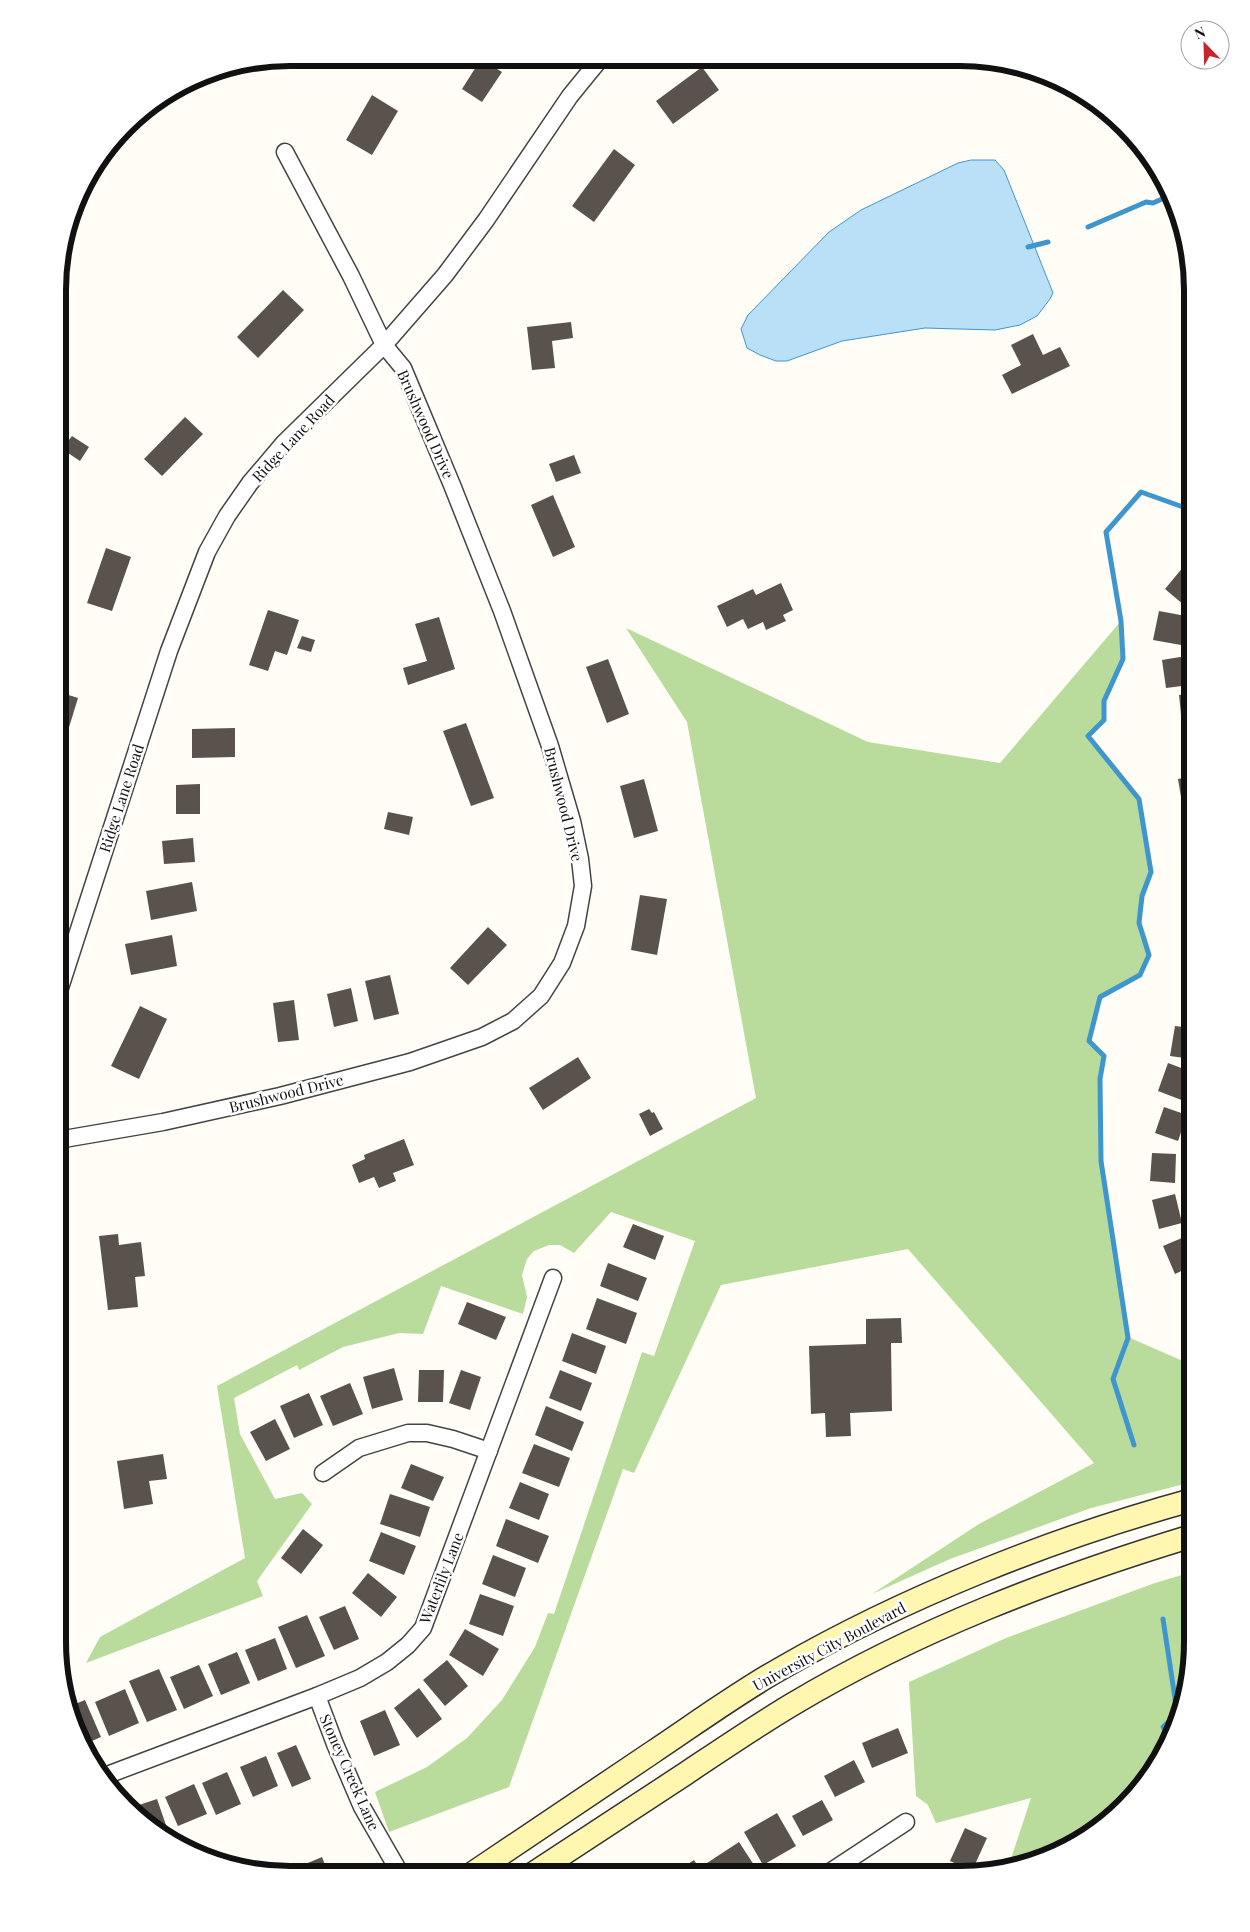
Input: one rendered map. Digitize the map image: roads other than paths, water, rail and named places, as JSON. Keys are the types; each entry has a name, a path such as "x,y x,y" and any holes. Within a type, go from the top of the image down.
{"main road":[{"name":"University City Boulevard","path":"483,1866 780,1669 847,1633 902,1606 1008,1562 1147,1512 1184,1502"},
{"path":"545,1866 793,1704 857,1669 932,1633 1020,1595 1116,1559 1184,1538"}],"street":[{"name":"Ridge Lane Road","path":"66,969 169,651 207,552 226,516 284,443 384,345 451,267 486,220 570,96 594,66"},
{"name":"Brushwood Drive","path":"66,1139 162,1122 280,1096 410,1062 482,1037 513,1021 541,996 554,978 576,926 583,886 580,859 572,821 550,746 505,619 403,368 384,345 351,276 285,152"},
{"name":"Waterlily Lane","path":"109,1774 360,1678 387,1662 408,1645 423,1628 554,1278"},
{"path":"323,1473 359,1448 408,1433 427,1433 489,1451"},
{"name":"Stoney Creek Lane","path":"317,1696 362,1807 396,1866"},
{"path":"839,1866 906,1822"}],"water":[{"path":"971,160 995,160 1004,170 1053,293 1037,316 1020,325 995,330 925,328 842,341 787,361 776,361 747,348 741,329 748,315 829,232 861,210 958,163"}],"waterway":[{"path":"1088,227 1146,202 1153,203 1164,198"},
{"path":"1028,247 1048,242"},
{"path":"1134,1445 1113,1379 1128,1338 1101,1161 1100,1079 1104,1056 1089,1041 1100,997 1140,975 1149,955 1139,923 1142,896 1151,872 1139,799 1088,736 1104,720 1104,701 1123,659 1121,621 1106,532 1141,492 1183,507 1184,506"},
{"path":"1163,1619 1176,1702"},
{"path":"1166,1731 1163,1727 1170,1721"}]}
